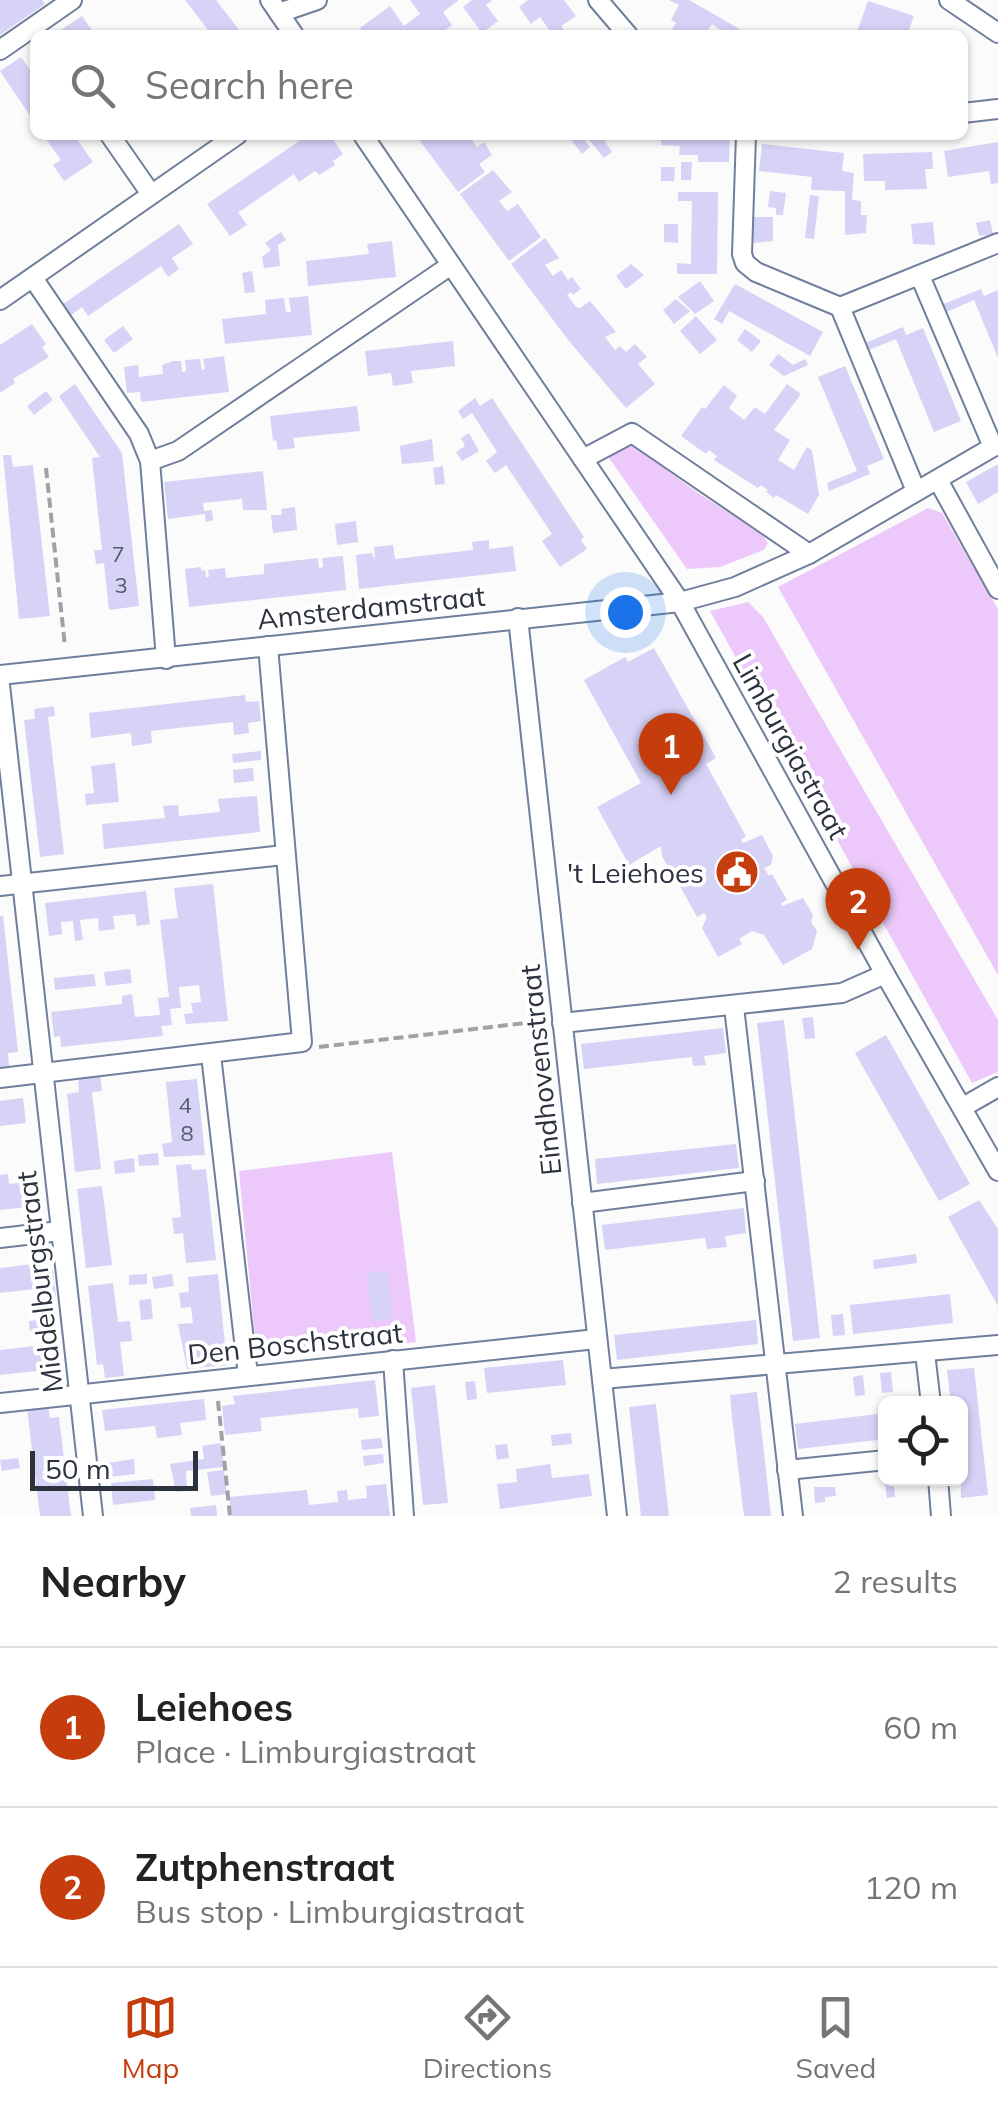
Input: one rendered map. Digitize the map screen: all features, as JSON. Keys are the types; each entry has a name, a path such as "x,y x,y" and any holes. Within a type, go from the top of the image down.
{"street":[{"path":"37,30 72,0"},
{"path":"291,30 274,6 317,0"},
{"path":"598,0 624,30"},
{"path":"949,0 998,33"},
{"path":"0,50 30,34"},
{"path":"968,112 998,109"},
{"path":"113,140 150,194"},
{"path":"0,300 230,140"},
{"name":"Limburgiastraat","path":"365,140 680,602 998,1171"},
{"path":"746,140 742,254 745,263 756,272 840,308 916,491"},
{"path":"840,308 998,242"},
{"path":"150,462 178,452 451,265"},
{"path":"920,276 995,445"},
{"path":"34,278 139,434 150,462 166,659"},
{"path":"582,459 632,433 809,554"},
{"name":"Amsterdamstraat","path":"0,675 680,602 736,587 809,554 995,445"},
{"path":"938,480 998,589"},
{"name":"Eindhovenstraat","path":"518,618 618,1516"},
{"path":"0,1078 302,1042 268,646"},
{"name":"Middelburgstraat","path":"0,685 93,1516"},
{"path":"0,886 284,854"},
{"path":"562,1022 842,993 885,974"},
{"path":"734,1007 792,1516"},
{"path":"211,1055 248,1375"},
{"path":"963,1107 998,1087"},
{"path":"582,1203 755,1180"},
{"path":"0,1238 60,1232"},
{"name":"Den Boschstraat","path":"0,1404 596,1340"},
{"path":"602,1380 998,1345"},
{"path":"925,1353 930,1396"},
{"path":"393,1360 404,1516"},
{"path":"787,1470 878,1461"},
{"path":"939,1486 942,1516"}],"path":[{"path":"46,468 67,668"},
{"path":"302,1042 322,1047 540,1020 562,1022"},
{"path":"216,1380 230,1516"}],"shaded area":[{"path":"634,446 761,533 768,543 764,550 720,567 687,569 607,455"},
{"path":"928,508 942,513 998,609 998,975 778,587"},
{"path":"748,602 763,617 998,1020 998,1072 972,1083 710,611"},
{"path":"392,1152 416,1342 257,1359 239,1171"}],"building":[{"path":"0,0 42,0 45,4 0,35"},
{"path":"185,0 216,0 239,30 208,30"},
{"path":"410,0 459,0 443,12 452,25 446,30 360,28 390,6 404,26 420,14"},
{"path":"472,0 492,0 486,5 498,21 480,30 463,7"},
{"path":"528,0 564,0 576,16 561,26 564,30 549,30 540,17 531,24 519,7"},
{"path":"669,0 689,0 741,30 721,30 712,24 708,30 674,30 676,23 671,20 679,5"},
{"path":"868,1 914,16 909,30 858,30"},
{"path":"82,16 92,30 61,30"},
{"path":"21,57 30,70 30,116 0,71"},
{"path":"47,140 78,140 93,162 64,181 53,165 61,160"},
{"path":"301,140 333,140 343,154 333,161 335,165 319,175 315,171 299,182 294,174 238,212 247,225 230,236 207,204"},
{"path":"472,140 477,147 484,142 492,155 479,164 485,172 458,192 420,141"},
{"path":"585,140 590,147 582,154 572,141"},
{"path":"589,140 604,140 612,152 604,158"},
{"path":"661,140 730,140 729,162 698,162 698,155 679,155 680,146 661,145"},
{"path":"998,142 998,183 991,184 989,171 948,177 944,151"},
{"path":"762,144 844,153 842,171 854,173 852,200 861,201 861,215 867,215 866,233 845,235 845,191 811,190 812,177 759,171"},
{"path":"932,152 933,169 925,169 927,189 885,190 885,181 864,181 863,154"},
{"path":"681,162 692,162 691,180 681,180"},
{"path":"661,167 675,167 674,181 661,181"},
{"path":"493,170 512,192 499,201 507,211 518,204 541,237 509,261 460,194"},
{"path":"770,191 786,193 783,215 776,215 776,208 768,207"},
{"path":"678,192 718,192 717,274 677,274 677,263 691,264 692,201 678,201"},
{"path":"810,195 819,196 814,239 805,238"},
{"path":"753,217 773,217 773,241 753,243"},
{"path":"990,220 993,234 979,236 976,223"},
{"path":"933,222 935,245 913,244 911,224"},
{"path":"179,224 193,244 172,258 179,269 168,277 161,266 88,316 82,307 71,315 63,304"},
{"path":"664,224 678,224 678,243 664,242"},
{"path":"281,232 286,240 278,245 280,266 264,268 262,257 271,250 265,243"},
{"path":"545,238 559,258 545,265 553,276 561,270 568,280 572,277 581,289 567,295 576,307 590,301 616,332 605,337 615,350 620,346 626,352 635,344 647,357 638,364 655,384 626,408 511,264"},
{"path":"392,241 396,277 308,286 306,261 369,254 367,244"},
{"path":"631,264 644,275 626,289 616,276"},
{"path":"252,271 255,292 245,293 242,273"},
{"path":"700,281 714,301 695,314 678,297"},
{"path":"735,284 823,332 810,356 729,311 722,324 714,319"},
{"path":"981,289 984,296 998,290 998,358 974,300 944,313 941,305"},
{"path":"308,296 312,335 225,344 222,319 266,314 265,300 284,298 286,312 291,312 289,298"},
{"path":"676,299 690,311 674,324 663,310"},
{"path":"696,316 717,340 700,354 680,331"},
{"path":"32,324 46,344 42,347 49,357 13,379 15,383 0,393 0,345"},
{"path":"123,326 133,339 114,353 104,340"},
{"path":"903,327 906,335 923,328 961,421 934,432 896,339 866,351 863,344"},
{"path":"745,329 761,341 752,352 737,340"},
{"path":"453,341 455,366 411,371 413,383 393,386 391,373 368,376 365,351"},
{"path":"778,354 793,365 805,359 808,365 784,376 769,365"},
{"path":"224,356 229,392 141,402 140,392 127,393 124,367 138,365 139,377 163,374 162,365 173,361 181,361 182,372 186,371 185,360 200,359 202,370 203,359"},
{"path":"845,366 884,459 867,466 870,474 829,491 827,483 857,471 818,377"},
{"path":"75,384 122,453 139,606 109,610 104,563 96,564 94,550 102,550 92,458 100,457 59,396"},
{"path":"787,384 801,394 774,430 790,440 778,460 794,470 807,447 812,450 819,495 808,514 776,495 774,498 761,485 758,488 714,460 717,456 709,450 706,454 681,436 724,385 737,396 729,408 744,420 755,407 765,414"},
{"path":"46,391 53,400 34,415 27,406"},
{"path":"475,398 480,406 492,398 584,537 581,540 587,549 560,567 542,541 552,534 506,465 495,473 486,461 497,452 472,413 463,419 458,411"},
{"path":"357,406 360,431 293,438 295,448 278,450 276,440 273,441 270,416"},
{"path":"469,433 479,451 462,461 456,452 465,446 461,438"},
{"path":"432,439 434,461 402,464 400,446"},
{"path":"3,455 11,455 13,467 33,465 50,616 19,619"},
{"path":"998,464 998,492 978,504 966,482"},
{"path":"443,466 445,484 435,485 433,468"},
{"path":"263,471 267,510 243,510 242,499 203,503 204,511 212,510 213,520 206,522 205,514 168,519 164,482"},
{"path":"295,507 297,530 273,533 271,515 282,515 281,509"},
{"path":"356,521 358,542 337,545 335,524"},
{"path":"489,540 489,549 513,546 516,571 359,589 356,555 372,553 375,561 374,547 393,545 395,559 473,550 472,542"},
{"path":"343,556 346,590 189,607 185,569 201,567 209,577 208,570 225,568 226,578 264,574 264,564 318,558 319,568 323,567 322,558"},
{"path":"654,648 716,758 706,764 746,836 741,840 743,843 762,835 773,856 771,865 764,868 787,900 782,906 803,898 813,915 811,922 817,931 812,949 783,965 764,935 752,931 739,939 742,944 718,957 702,928 707,917 704,913 697,917 680,886 687,882 685,878 673,877 661,846 629,865 597,807 641,783 584,680 625,657 628,662"},
{"path":"245,695 246,702 259,701 261,721 248,723 249,733 234,735 233,722 151,731 152,743 132,746 131,733 91,738 89,713"},
{"path":"54,706 55,716 48,717 64,854 40,857 24,720 35,719 34,709"},
{"path":"261,751 261,760 233,763 232,754"},
{"path":"115,763 119,802 86,805 85,794 94,793 91,766"},
{"path":"253,768 254,781 234,783 233,770"},
{"path":"257,796 260,832 104,849 102,824 165,818 163,806 178,805 179,816 220,812 218,799"},
{"path":"213,884 228,1021 186,1024 184,1014 193,1013 191,1003 201,1002 199,985 179,987 181,1008 170,1009 172,1025 161,1026 163,1036 61,1047 60,1036 54,1037 51,1012 122,1004 122,996 132,994 135,1017 160,1015 158,998 169,997 160,920 178,918 174,888"},
{"path":"146,891 150,924 137,926 135,914 113,916 115,929 99,931 98,918 80,920 83,940 75,941 73,921 61,922 62,934 49,936 45,903"},
{"path":"0,916 18,1052 8,1053 9,1066 0,1068"},
{"path":"130,969 132,983 106,986 104,972"},
{"path":"94,974 96,986 55,990 54,978"},
{"path":"813,1017 815,1038 805,1039 802,1018"},
{"path":"784,1020 820,1338 793,1341 757,1023"},
{"path":"723,1028 726,1053 704,1056 706,1065 693,1066 692,1057 584,1069 581,1044"},
{"path":"886,1035 970,1184 939,1201 855,1053"},
{"path":"100,1075 102,1091 92,1092 101,1169 75,1172 67,1094 79,1092 78,1077"},
{"path":"197,1079 205,1155 164,1157 162,1144 172,1142 166,1082"},
{"path":"23,1098 26,1123 0,1126 0,1101"},
{"path":"736,1144 739,1168 597,1184 595,1159"},
{"path":"158,1153 159,1165 139,1166 138,1155"},
{"path":"134,1158 135,1172 115,1174 114,1161"},
{"path":"191,1164 192,1170 206,1169 216,1260 186,1263 183,1233 174,1234 172,1218 181,1217 176,1165"},
{"path":"8,1174 9,1184 33,1181 36,1206 0,1210 0,1175"},
{"path":"102,1186 112,1265 86,1268 77,1189"},
{"path":"979,1200 998,1229 998,1306 948,1217"},
{"path":"744,1208 746,1233 725,1236 727,1247 707,1249 705,1238 605,1250 602,1225"},
{"path":"916,1254 917,1263 874,1269 873,1260"},
{"path":"42,1263 43,1271 53,1270 56,1297 45,1298 44,1288 0,1293 0,1268"},
{"path":"387,1271 393,1319 372,1321 367,1273"},
{"path":"147,1274 147,1284 129,1285 129,1275"},
{"path":"172,1274 174,1286 154,1289 152,1277"},
{"path":"218,1274 227,1365 187,1369 178,1324 193,1323 191,1307 181,1308 179,1293 189,1292 188,1277"},
{"path":"113,1283 118,1322 130,1321 132,1341 120,1342 124,1376 105,1378 103,1364 97,1365 88,1286"},
{"path":"950,1294 953,1323 853,1334 850,1305"},
{"path":"151,1299 153,1319 141,1320 139,1300"},
{"path":"843,1314 845,1335 833,1336 831,1315"},
{"path":"48,1319 49,1329 30,1332 29,1321"},
{"path":"756,1320 758,1344 617,1360 614,1335"},
{"path":"51,1344 54,1369 0,1375 0,1350"},
{"path":"563,1360 566,1385 487,1393 484,1368"},
{"path":"974,1368 988,1495 961,1498 961,1486 968,1486 968,1396 950,1396 947,1370"},
{"path":"891,1372 893,1392 882,1393 880,1373"},
{"path":"863,1375 865,1395 855,1396 853,1377"},
{"path":"375,1380 379,1416 359,1418 358,1408 260,1418 262,1431 225,1435 222,1406 235,1404 233,1396"},
{"path":"475,1381 477,1399 467,1400 465,1382"},
{"path":"435,1385 448,1503 423,1505 411,1388"},
{"path":"757,1392 771,1516 744,1516 732,1417 730,1395"},
{"path":"204,1399 206,1420 180,1423 182,1435 157,1438 155,1426 105,1431 102,1410"},
{"path":"656,1404 669,1516 641,1516 629,1407"},
{"path":"48,1406 50,1418 59,1417 71,1516 40,1516 27,1408"},
{"path":"878,1414 878,1440 798,1449 795,1424"},
{"path":"571,1433 572,1444 552,1446 551,1435"},
{"path":"381,1438 383,1448 362,1450 361,1440"},
{"path":"221,1443 224,1467 186,1471 187,1491 176,1492 170,1464 204,1459 202,1446"},
{"path":"507,1444 509,1458 497,1460 495,1445"},
{"path":"383,1454 384,1463 364,1466 363,1456"},
{"path":"18,1458 20,1468 2,1471 0,1460"},
{"path":"134,1459 135,1474 110,1477 108,1463"},
{"path":"550,1464 552,1478 589,1474 592,1496 500,1509 497,1484 517,1482 516,1469"},
{"path":"224,1470 227,1494 211,1496 207,1472"},
{"path":"153,1479 155,1500 113,1505 111,1483"},
{"path":"386,1484 390,1516 232,1516 229,1497 307,1490 309,1505 338,1502 337,1491 347,1490 348,1500 367,1498 366,1486"},
{"path":"885,1486 894,1486 895,1497 887,1498"},
{"path":"814,1487 835,1487 836,1496 815,1503"},
{"path":"216,1505 217,1516 191,1516 190,1508"}],"place":[{"name":"Leiehoes","path":"671,795"},
{"name":"'t Leiehoes","path":"737,872"},
{"name":"Zutphenstraat","path":"858,950"}]}
